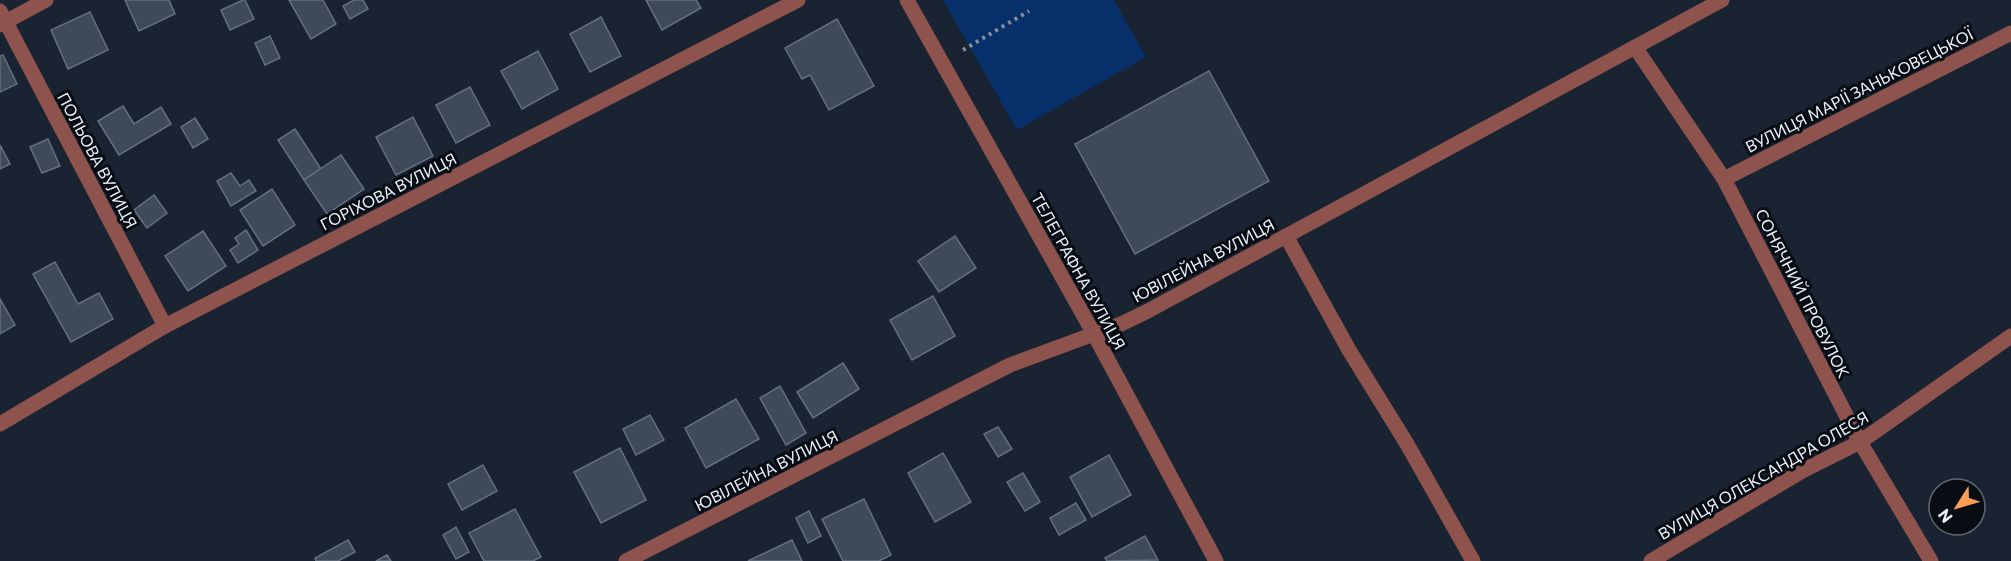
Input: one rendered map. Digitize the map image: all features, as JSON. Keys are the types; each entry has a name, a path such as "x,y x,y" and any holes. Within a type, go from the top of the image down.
{"street":[{"path":"2,19 46,0"},
{"name":"ГОРІХОВА ВУЛИЦЯ","path":"0,424 165,326 798,0"},
{"name":"ТЕЛЕГРАФНА ВУЛИЦЯ","path":"907,0 1094,334 1216,561"},
{"name":"ЮВІЛЕЙНА ВУЛИЦЯ","path":"626,561 1010,365 1146,312 1722,0"},
{"name":"ПОЛЬОВА ВУЛИЦЯ","path":"2,19 165,326"},
{"name":"ВУЛИЦЯ МАРІЇ ЗАНЬКОВЕЦЬКОЇ","path":"1724,179 2011,33"},
{"name":"СОНЯЧНИЙ ПРОВУЛОК","path":"1635,47 1724,179 1860,442 1931,561"},
{"path":"1286,236 1349,350 1430,482 1473,561"},
{"name":"ВУЛИЦЯ ОЛЕКСАНДРА ОЛЕСЯ","path":"1651,561 1804,470 1860,442 2011,336"}],"path":[{"path":"963,50 1029,11"}],"shaded area":[{"path":"943,0 1114,0 1146,57 1017,130"}],"building":[{"path":"125,0 169,0 175,14 139,31"},
{"path":"243,0 254,19 230,30 221,10"},
{"path":"289,0 323,0 336,24 311,39"},
{"path":"354,0 363,0 368,9 350,19 343,6"},
{"path":"646,0 696,0 701,8 662,30"},
{"path":"90,12 108,50 68,69 51,30"},
{"path":"601,17 621,56 590,72 570,34"},
{"path":"837,19 874,86 829,110 810,75 802,79 785,48"},
{"path":"270,36 280,58 265,65 255,43"},
{"path":"538,51 558,89 522,109 501,71"},
{"path":"3,55 17,84 0,92 0,56"},
{"path":"1209,71 1269,181 1135,254 1075,144"},
{"path":"470,87 490,125 456,143 436,105"},
{"path":"123,106 134,124 161,107 171,124 119,155 98,121"},
{"path":"413,117 433,156 396,175 376,137"},
{"path":"195,118 208,139 193,148 181,127"},
{"path":"295,129 321,169 304,180 278,140"},
{"path":"48,139 60,166 42,173 30,147"},
{"path":"0,145 10,164 0,169"},
{"path":"341,155 364,189 327,214 304,180"},
{"path":"231,173 240,186 249,180 256,191 231,206 217,181"},
{"path":"272,189 295,225 263,246 240,210"},
{"path":"154,195 167,213 147,228 134,210"},
{"path":"246,230 258,250 238,263 230,250 239,244 235,238"},
{"path":"203,231 226,266 188,291 165,256"},
{"path":"955,236 976,268 939,292 918,261"},
{"path":"55,262 78,304 99,293 113,319 71,342 33,274"},
{"path":"933,296 955,336 912,360 890,320"},
{"path":"0,299 15,325 0,334"},
{"path":"843,363 859,389 813,418 797,392"},
{"path":"780,386 806,433 786,445 760,398"},
{"path":"736,399 759,439 706,468 685,428"},
{"path":"650,415 664,440 636,455 623,429"},
{"path":"998,427 1012,449 998,457 984,434"},
{"path":"620,448 646,500 601,523 574,472"},
{"path":"943,453 971,502 935,522 908,473"},
{"path":"1109,455 1131,495 1092,517 1070,477"},
{"path":"483,465 497,491 462,510 448,484"},
{"path":"1023,473 1040,502 1025,511 1007,482"},
{"path":"864,499 891,555 879,561 843,561 822,519"},
{"path":"1076,503 1086,520 1059,535 1050,518"},
{"path":"515,509 541,557 533,561 484,561 469,533"},
{"path":"809,511 821,536 808,543 796,518"},
{"path":"456,527 469,552 456,559 443,535"},
{"path":"1145,536 1158,560 1107,561 1105,558"},
{"path":"348,540 355,552 338,561 316,561 315,558"},
{"path":"792,540 802,561 748,561"},
{"path":"387,555 391,561 376,561"}]}
